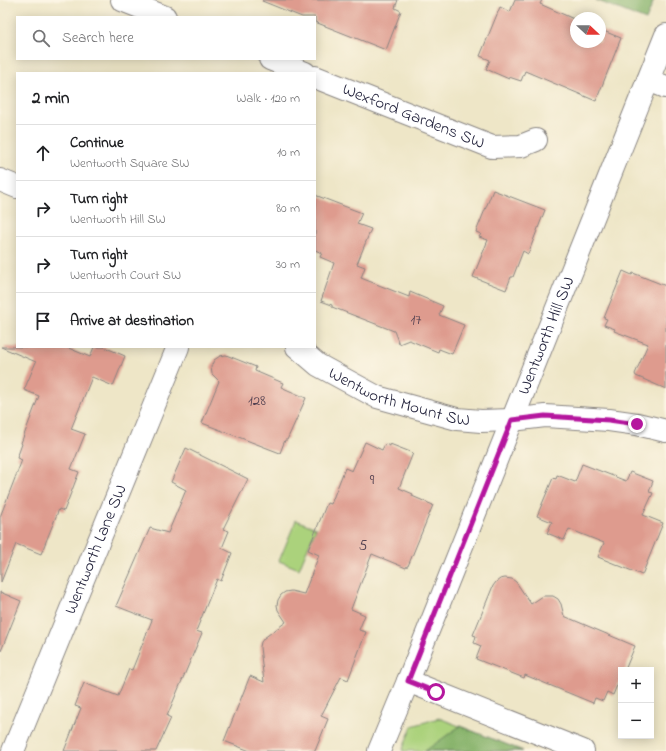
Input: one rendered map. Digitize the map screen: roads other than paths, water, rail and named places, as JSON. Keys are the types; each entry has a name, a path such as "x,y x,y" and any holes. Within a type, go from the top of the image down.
{"street":[{"path":"122,0 162,16"},
{"name":"Wentworth Hill SW","path":"379,751 597,205 657,84 666,36"},
{"path":"272,60 302,72"},
{"name":"Wexford Gardens SW","path":"316,77 492,147 521,146 536,140"},
{"path":"0,180 16,187"},
{"name":"Wentworth Lane SW","path":"13,751 178,348"},
{"name":"Wentworth Mount SW","path":"298,348 318,365 377,397 457,419 481,421 512,420 545,416 609,420 637,424 666,431"},
{"path":"408,681 584,751"}]}
